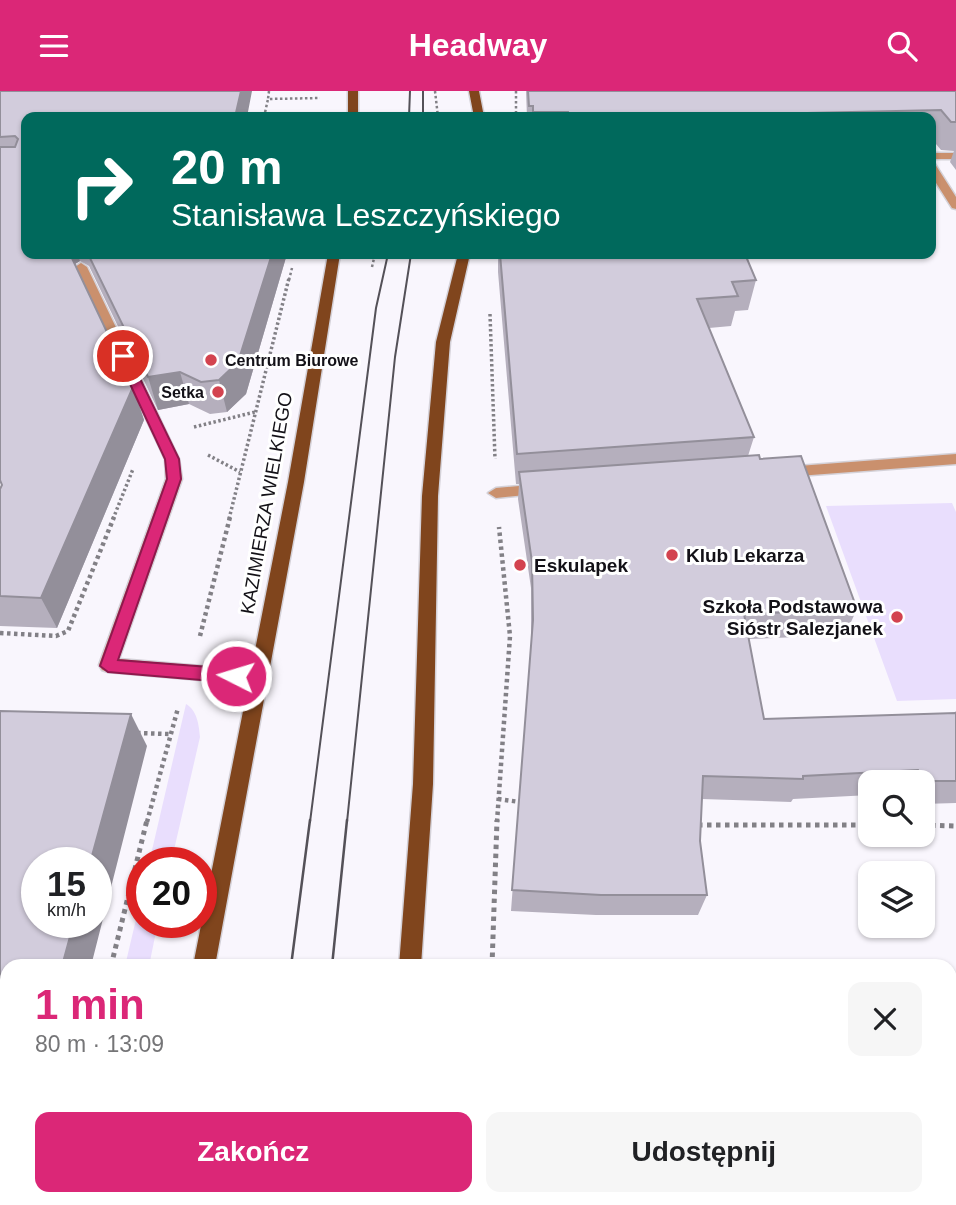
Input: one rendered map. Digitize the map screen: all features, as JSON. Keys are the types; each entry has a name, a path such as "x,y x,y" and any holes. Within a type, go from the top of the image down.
{"main road":[{"path":"353,91 353,112"},
{"path":"474,91 477,112"},
{"name":"KAZIMIERZA WIELKIEGO","path":"205,959 296,482 333,259"},
{"path":"410,959 423,784 430,496 443,342 463,259"}],"street":[{"path":"936,156 956,156"},
{"path":"936,174 956,207"},
{"path":"80,267 172,459 174,479 108,666 258,678"},
{"path":"766,473 956,459"},
{"path":"496,493 560,488"}],"path":[{"path":"265,112 269,91"},
{"path":"435,91 437,112"},
{"path":"516,91 516,112"},
{"path":"285,99 286,92"},
{"path":"305,99 306,92"},
{"path":"268,99 321,98"},
{"path":"113,959 169,734 191,672 286,289"},
{"path":"490,303 496,493 510,636 498,799 492,959"},
{"path":"193,427 198,436"},
{"path":"202,445 207,454 240,472"},
{"path":"0,633 56,636 68,631 134,469"},
{"path":"129,733 169,734"},
{"path":"498,799 520,801"},
{"path":"694,825 858,825"},
{"path":"935,825 956,825"}],"shaded area":[{"name":"Szkoła Podstawowa Sióstr Salezjanek","path":"952,503 956,512 956,699 897,701 826,506"},
{"path":"186,704 195,714 200,737 175,847 153,847"},
{"path":"132,938 155,938 150,959 127,959"}],"building":[{"path":"0,91 241,91 236,112 21,112 21,259 72,259 133,387 41,598 0,596 0,147 15,147 18,139 15,136 0,137"},
{"path":"528,91 956,91 956,122 951,122 941,110 533,112 533,106 529,106"},
{"name":"Centrum Biurowe","path":"90,259 270,259 238,362 219,380 201,382 180,372 148,377"},
{"path":"500,259 747,259 756,280 732,282 738,296 697,299 754,437 517,454"},
{"path":"759,455 760,459 801,456 857,609 744,614 764,719 956,713 956,781 935,781 935,770 858,770 858,773 803,776 803,779 703,776 700,841 707,895 601,895 512,890 533,620 532,562 519,472"},
{"path":"0,711 131,714 94,847 21,847 21,938 70,938 64,959 0,959"}],"tram line":[{"path":"409,112 410,91"},
{"path":"423,91 423,112"},
{"path":"310,822 376,308 387,259"},
{"path":"347,822 395,357 410,259"},
{"path":"292,959 310,820"},
{"path":"333,959 347,820"}],"place":[{"name":"Centrum Biurowe","path":"211,360"},
{"name":"Setka","path":"218,392"},
{"name":"Klub Lekarza","path":"672,555"},
{"name":"Eskulapek","path":"520,565"},
{"name":"Szkoła Podstawowa Sióstr Salezjanek","path":"897,617"}],"route":[{"path":"123,356 172,459 174,479 108,666 236,676"}]}
